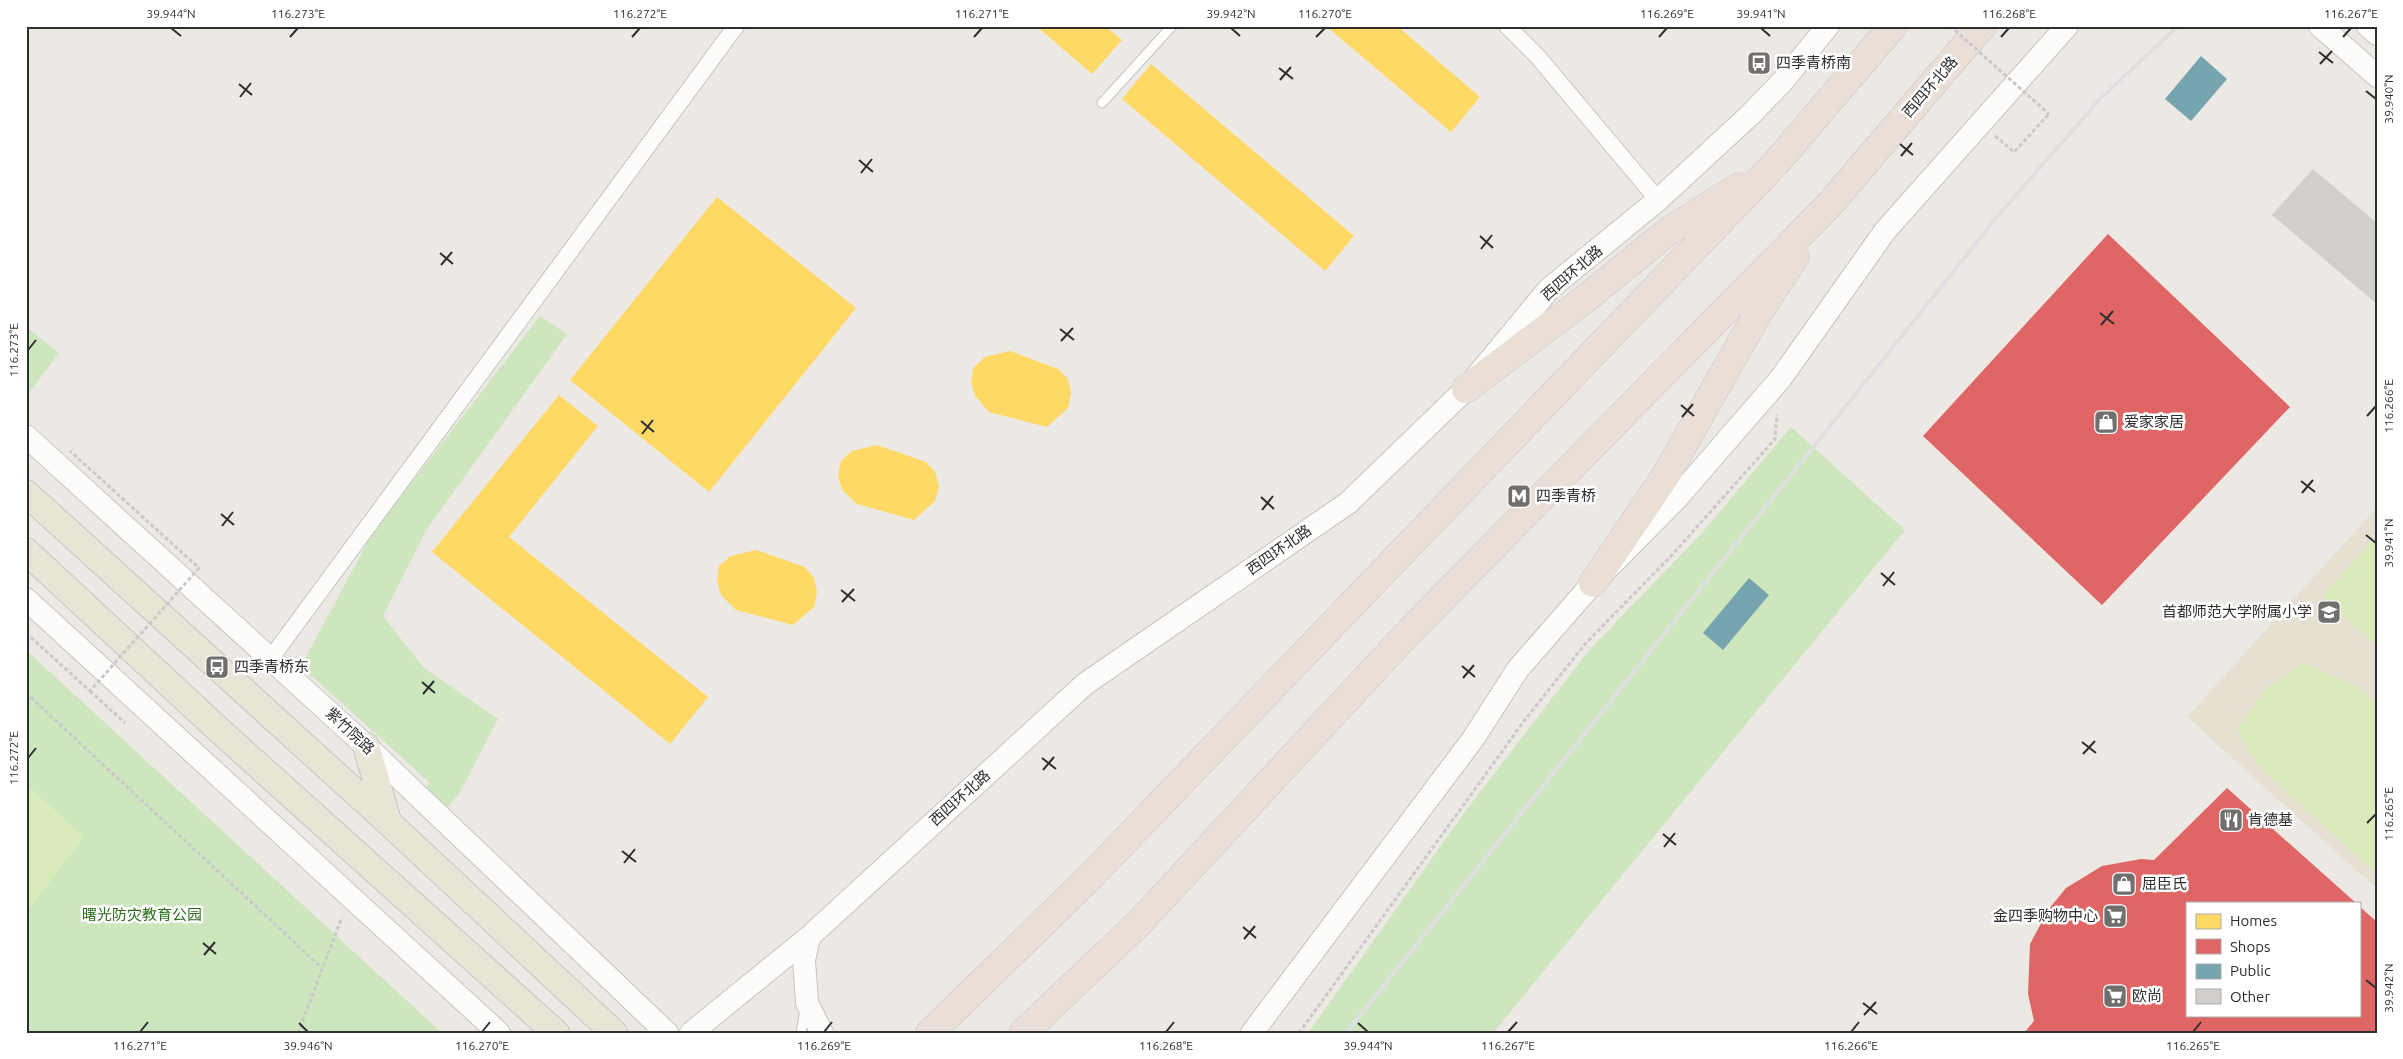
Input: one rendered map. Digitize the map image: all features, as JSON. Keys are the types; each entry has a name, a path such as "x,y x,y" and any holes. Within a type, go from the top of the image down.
{"highway":[{"path":"930,1033 1090,877 1776,163 1893,26"},
{"name":"西四环北路","path":"1023,1033 1138,924 1409,632 1829,205 1982,26"},
{"path":"1466,389 1585,299 1670,230 1776,163"},
{"path":"1593,583 1666,475 1758,313 1829,205"}],"main road":[{"path":"26,493 388,822 614,1033"},
{"path":"26,551 220,731 556,1033"},
{"path":"366,746 388,822"}],"street":[{"path":"271,658 736,26"},
{"path":"1507,26 1538,56 1658,200"},
{"name":"西四环北路","path":"691,1033 809,937 1085,684 1348,503 1466,389 1549,289 1658,200 1763,102 1804,57 1828,26"},
{"path":"1252,1033 1472,739 1518,669 1593,583 1677,498 1781,378 1885,231 2067,26"},
{"path":"2320,26 2377,76"},
{"path":"2368,26 2377,34"},
{"name":"紫竹院路","path":"26,436 366,746 667,1033"},
{"path":"26,599 499,1033"},
{"path":"809,937 804,960 807,1003 822,1033"}],"lane":[{"path":"1102,103 1172,26"},
{"path":"801,1033 807,1003"}],"path":[{"path":"1950,26 2049,114 2014,152"},
{"path":"1299,1033 1524,721 1585,644 1672,555 1775,439 1781,378"},
{"path":"70,451 199,568 90,691"},
{"path":"26,633 125,723"},
{"path":"26,693 322,968"},
{"path":"298,1033 342,916"}],"shaded area":[{"name":"首都师范大学附属小学","path":"2377,507 2377,889 2187,717"}],"green space":[{"path":"540,316 567,334 427,529 383,616 424,668 498,719 459,794 444,811 424,793 429,782 301,666 372,534"},
{"path":"26,327 59,353 26,397"},
{"path":"1791,427 1905,530 1493,1033 1308,1033 1467,809 1590,649 1701,534"},
{"path":"2377,535 2377,646 2322,597"},
{"name":"曙光防灾教育公园","path":"26,650 442,1033 26,1033"},
{"path":"2303,663 2359,688 2377,705 2377,874 2258,765 2237,730 2265,690"},
{"path":"26,784 84,837 26,913"}],"building: Homes":[{"path":"1036,26 1105,26 1122,40 1092,74"},
{"path":"1326,26 1397,26 1480,97 1451,132"},
{"path":"1151,64 1354,236 1325,271 1122,99"},
{"path":"717,197 856,308 709,492 570,380"},
{"path":"1010,351 1058,369 1068,379 1071,393 1068,408 1047,427 989,412 975,396 971,382 973,368 985,357"},
{"path":"559,395 598,426 509,537 708,697 670,744 432,552"},
{"path":"877,445 926,462 935,472 939,486 935,501 914,520 857,504 842,490 838,475 841,461 852,451"},
{"path":"756,550 805,567 814,578 817,592 814,607 793,625 736,610 721,595 717,580 719,566 731,556"}],"building: Shops":[{"name":"爱家家居","path":"2108,234 2290,407 2102,605 1923,436"},
{"name":"金四季购物中心","path":"2227,788 2355,902 2186,902 2186,1016 2360,1016 2360,907 2377,922 2377,1033 2024,1033 2034,1021 2028,994 2030,944 2048,910 2066,888 2102,866 2141,859 2154,860"}],"building: Public":[{"path":"2201,56 2227,79 2191,121 2165,99"},
{"path":"1749,578 1769,595 1723,650 1703,633"}],"building: Other":[{"path":"2313,169 2377,223 2377,304 2272,215"}],"railway":[{"path":"1346,1033 1996,218 2101,98 2178,26"}],"place":[{"name":"四季青桥南","path":"1759,63"},
{"name":"爱家家居","path":"2106,422"},
{"name":"四季青桥","path":"1519,496"},
{"name":"首都师范大学附属小学","path":"2329,612"},
{"name":"四季青桥东","path":"217,667"},
{"name":"肯德基","path":"2231,820"},
{"name":"屈臣氏","path":"2124,884"},
{"name":"金四季购物中心","path":"2115,916"},
{"name":"欧尚","path":"2115,996"}]}
